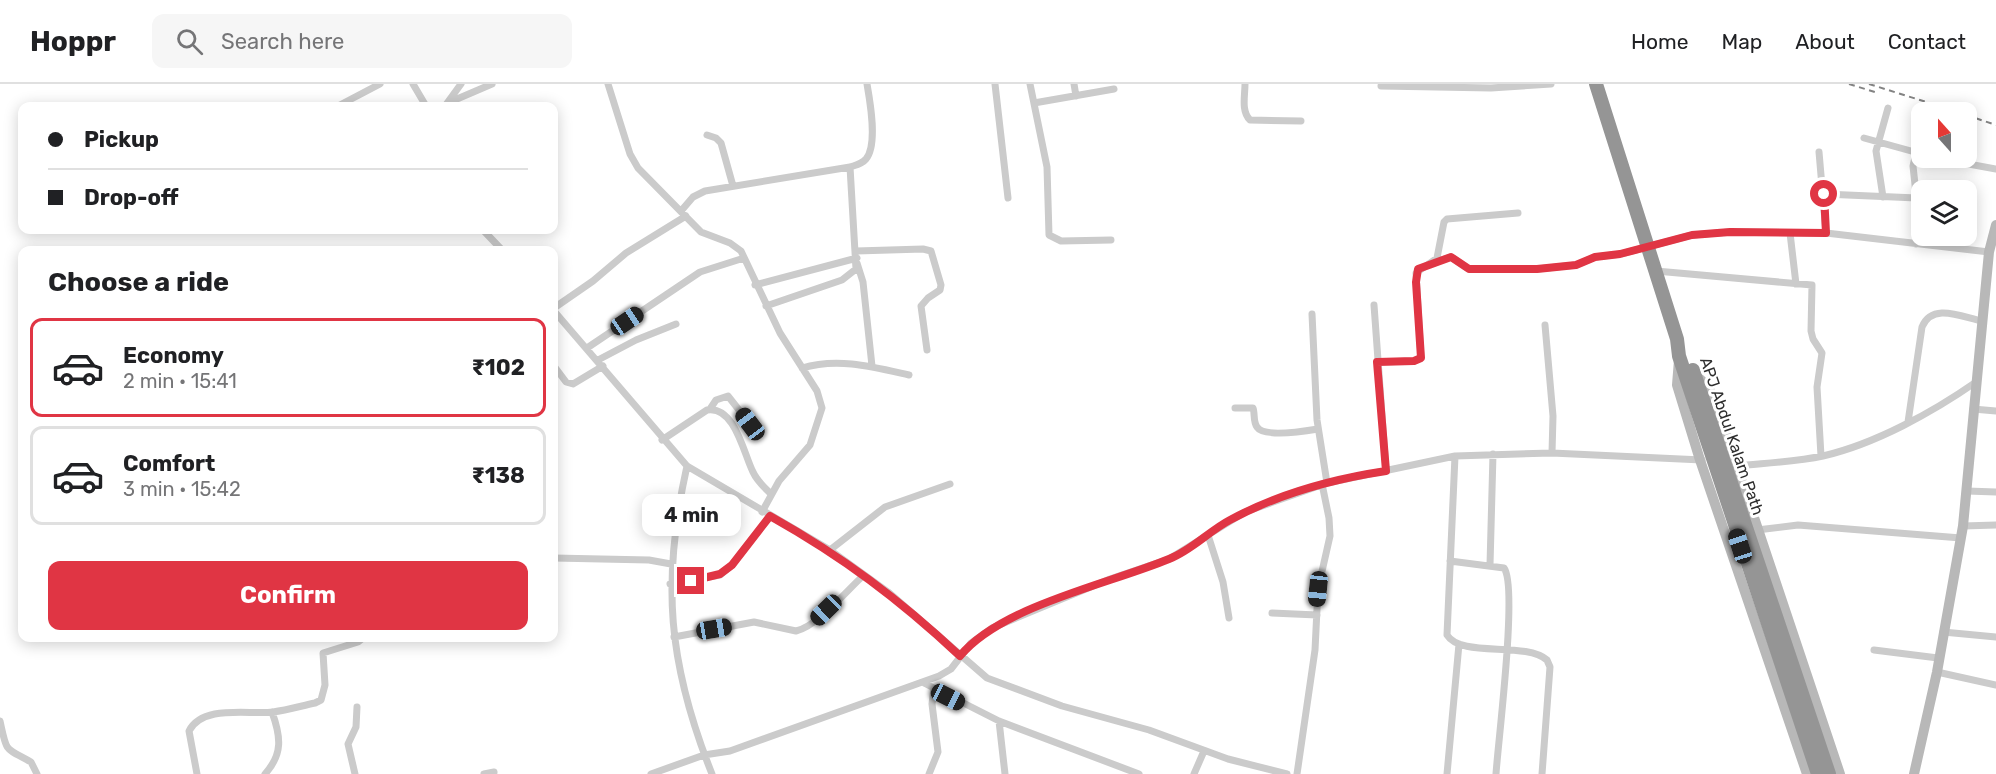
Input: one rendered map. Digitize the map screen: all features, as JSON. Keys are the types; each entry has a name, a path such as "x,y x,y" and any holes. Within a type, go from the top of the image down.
{"highway":[{"path":"1596,84 1677,339"},
{"name":"APJ Abdul Kalam Path","path":"1677,339 1679,356 1711,458 1818,774"},
{"name":"APJ Abdul Kalam Path","path":"1677,339 1693,371 1711,458"},
{"name":"APJ Abdul Kalam Path","path":"1727,504 1829,774"}],"street":[{"path":"346,102 380,84"},
{"path":"413,84 424,102"},
{"path":"449,102 461,84"},
{"path":"452,102 492,84"},
{"path":"608,84 633,161 701,232 736,247 744,258 766,306 820,399 820,421 805,453 779,481 762,512"},
{"path":"558,307 626,253 684,213 700,193 850,167 865,160 872,148 867,84"},
{"path":"995,84 1008,198"},
{"path":"1030,84 1047,167 1049,235 1061,241 1111,240"},
{"path":"1074,84 1076,96"},
{"path":"1245,84 1244,104 1246,116 1250,120 1301,121"},
{"path":"1382,86 1551,84"},
{"path":"1034,103 1076,96 1101,88 1114,89"},
{"path":"1882,196 1877,166 1877,142 1888,108"},
{"path":"706,135 716,138 721,143 734,186"},
{"path":"1864,138 1911,152"},
{"path":"1819,152 1826,233"},
{"path":"1977,166 1996,169"},
{"path":"850,167 857,257 863,282 872,366"},
{"path":"1824,194 1911,198"},
{"path":"1435,262 1444,222 1447,219 1518,213"},
{"path":"1914,774 1937,672 1963,526 1982,321 1992,264 1989,252 1996,225"},
{"path":"1377,362 1414,361 1421,358 1416,273 1418,269 1451,257 1469,269 1537,269 1576,265 1595,257 1620,254 1647,245 1706,233 1826,233 1911,243"},
{"path":"1790,233 1796,284"},
{"path":"487,234 498,246"},
{"path":"1934,246 1989,252"},
{"path":"755,285 857,257 923,249 931,251 941,285 940,290 921,306 927,350"},
{"path":"766,306 842,280 856,269 857,257"},
{"path":"587,348 700,272 744,258"},
{"path":"1656,271 1812,285 1811,331 1822,353 1817,387 1821,456"},
{"path":"1374,305 1386,471"},
{"path":"1908,422 1923,327 1928,316 1934,312 1945,313 1982,321"},
{"path":"1297,774 1315,650 1318,589 1330,527 1318,429 1312,314"},
{"path":"558,315 662,440 687,466 830,550 888,592 960,656 997,684 1062,706 1149,730 1204,751 1287,774"},
{"path":"558,371 566,382 573,384 600,363 645,336 676,324"},
{"path":"1545,325 1553,416 1552,453"},
{"path":"802,368 828,362 872,366 909,375"},
{"path":"1693,371 1709,388 1840,774"},
{"path":"1736,466 1821,456 1857,445 1908,422 1976,382"},
{"path":"662,440 710,409 716,400 728,396 750,424"},
{"path":"1235,408 1253,408 1255,424 1262,430 1284,433 1318,429"},
{"path":"710,409 724,415 737,432 753,473 771,494"},
{"path":"1973,409 1996,411"},
{"path":"651,774 704,755 730,752 881,695 924,683 951,669 971,643 992,628 1110,579 1169,559 1257,507 1324,484 1455,456 1552,453 1711,458 1727,504 1807,774"},
{"path":"1490,565 1493,454"},
{"path":"1455,456 1448,634 1459,644 1507,649 1542,656 1550,668 1542,774"},
{"path":"687,466 671,564 670,584 674,637 688,709 712,774"},
{"path":"830,550 885,507 950,484"},
{"path":"1967,491 1996,492"},
{"path":"670,584 712,577 726,570 770,516"},
{"path":"1757,530 1798,525 1961,538"},
{"path":"1963,526 1996,525"},
{"path":"1208,535 1223,582 1229,618"},
{"path":"558,558 649,560 671,564"},
{"path":"1450,561 1504,568 1509,579 1507,649 1496,774"},
{"path":"674,637 754,622 796,631 817,620 864,574"},
{"path":"1272,613 1317,615"},
{"path":"1943,632 1996,637"},
{"path":"198,774 189,731 198,720 218,714 272,712 321,700 325,685 323,653 358,642"},
{"path":"1447,774 1459,644"},
{"path":"1874,650 1938,658"},
{"path":"1937,672 1996,685"},
{"path":"924,683 999,721 1139,774"},
{"path":"929,774 938,752 932,704 934,688"},
{"path":"355,774 348,744 356,727 357,707"},
{"path":"265,774 279,752 278,732 272,712"},
{"path":"0,721 8,749 11,753 31,762 37,774"},
{"path":"999,721 1005,774"},
{"path":"1194,774 1204,751"},
{"path":"484,774 494,772"}],"railway":[{"path":"1849,84 1878,93"},
{"path":"1869,84 1926,102"},
{"path":"1977,119 1996,125"}],"route":[{"path":"691,581 720,574 732,565 770,516 830,550 888,592 960,656 982,633 1110,579 1179,555 1221,525 1257,507 1330,482 1386,471 1377,362 1418,361 1421,358 1416,282 1418,269 1451,257 1469,269 1537,269 1576,265 1595,257 1620,254 1647,245 1706,233 1826,233 1824,194"}]}
